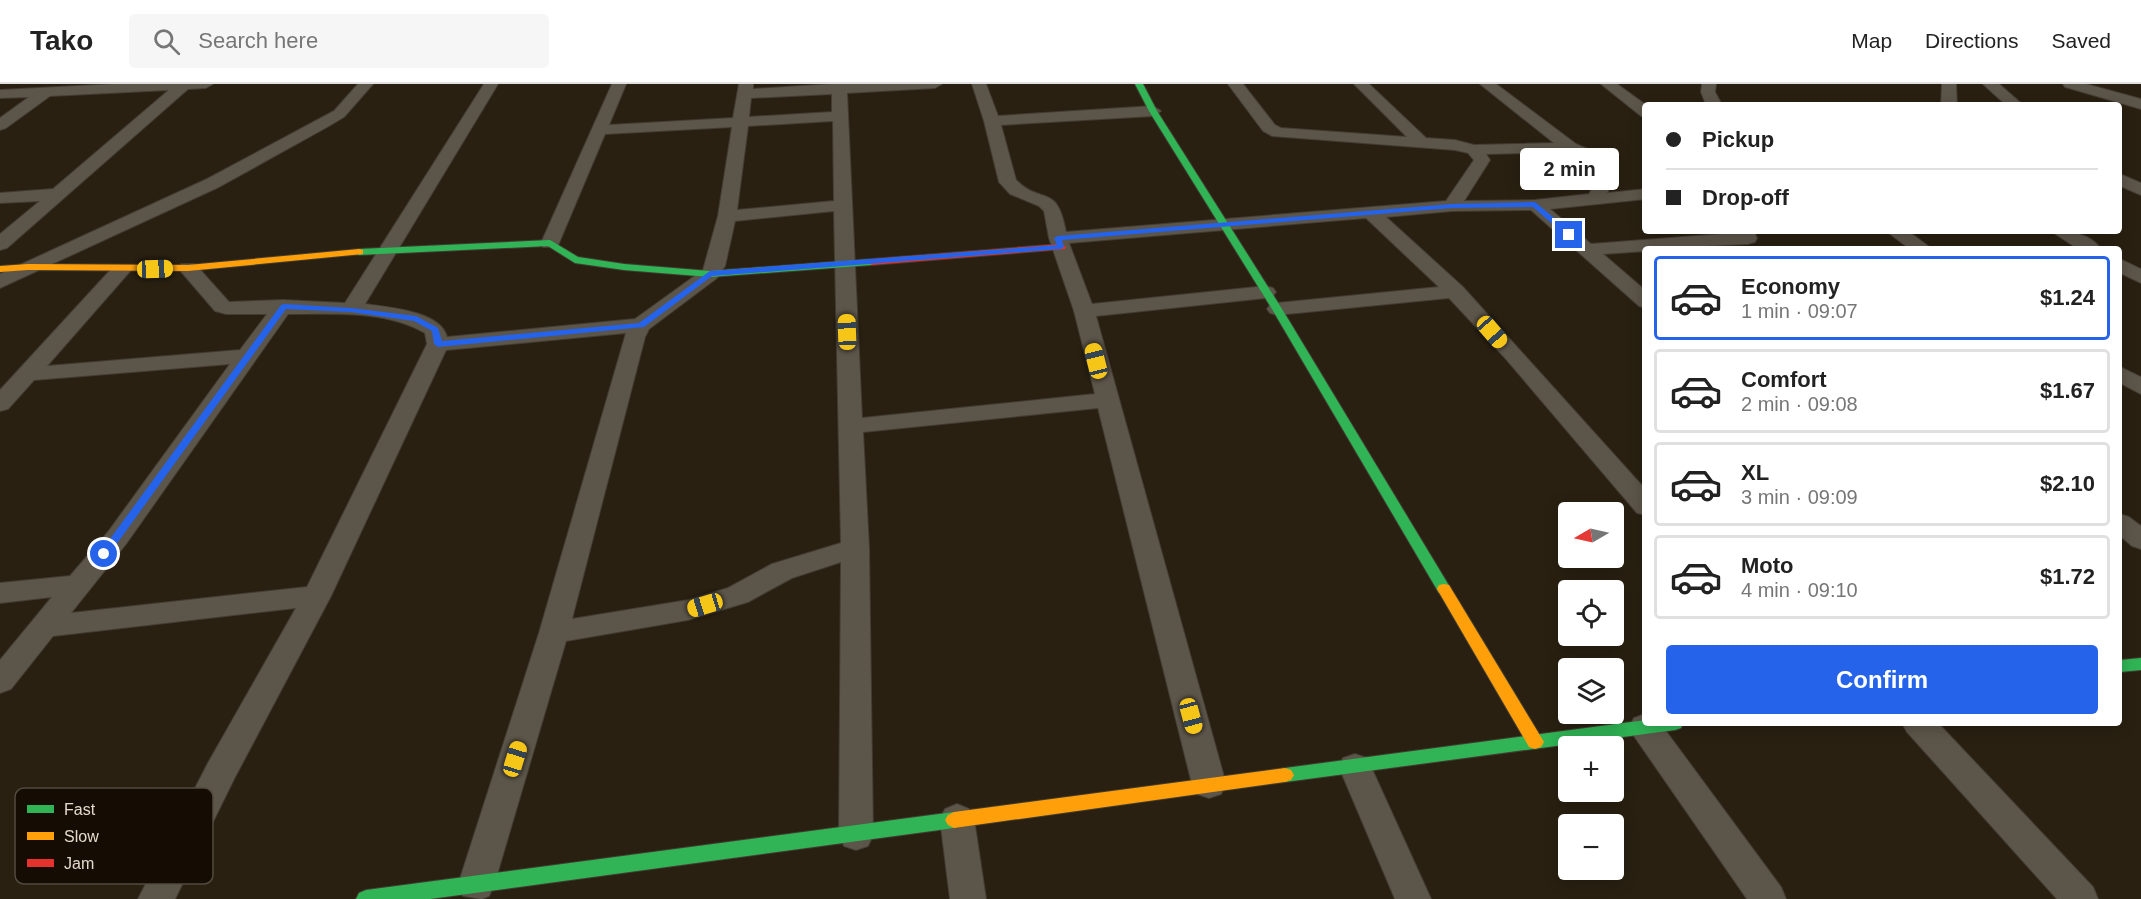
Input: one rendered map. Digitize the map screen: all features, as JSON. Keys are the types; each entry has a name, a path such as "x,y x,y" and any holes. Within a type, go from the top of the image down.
{"street":[{"path":"0,92 10,84"},
{"path":"0,92 206,84"},
{"path":"0,282 28,267 213,183 324,123 339,114 366,84"},
{"path":"351,310 490,84"},
{"path":"550,243 619,84"},
{"path":"476,885 554,633 625,362 634,337 641,325 716,266 742,121 745,89 935,84"},
{"path":"979,84 992,121 1008,182 1016,190 1050,205 1059,242 1084,311 1209,784"},
{"path":"1139,84 1222,224 1272,301 1535,742"},
{"path":"1235,84 1269,128 1278,133 1420,141 1455,145 1474,150 1570,147"},
{"path":"1361,84 1420,141"},
{"path":"1487,84 1570,147 1598,160 1607,167 1608,175 1595,199"},
{"path":"1608,84 1642,110"},
{"path":"1709,84 1708,92 1713,102"},
{"path":"1949,84 1949,102"},
{"path":"1990,84 2011,102"},
{"path":"2070,84 2141,104"},
{"path":"2114,84 2141,92"},
{"path":"0,244 184,85"},
{"path":"839,87 855,548 856,835"},
{"path":"0,125 46,92"},
{"path":"992,121 1153,111"},
{"path":"600,130 840,116"},
{"path":"1452,206 1482,160 1474,150"},
{"path":"0,198 58,194"},
{"path":"0,269 28,267 188,268 388,249 550,243 575,260 624,267 710,273 845,263 1222,224 1452,206 1535,204 1642,195"},
{"path":"1535,204 1642,299"},
{"path":"726,216 843,205"},
{"path":"1370,212 1456,291 1642,502"},
{"path":"1900,234 1918,246"},
{"path":"2065,234 2087,246"},
{"path":"1646,246 1751,239"},
{"path":"1586,250 1642,246"},
{"path":"2122,266 2141,277"},
{"path":"188,268 222,307 284,306 351,310 416,319 435,330 438,344 317,596 212,788"},
{"path":"0,404 122,269"},
{"path":"1084,311 1456,291"},
{"path":"0,681 117,538 284,306"},
{"path":"438,344 641,325"},
{"path":"26,374 247,356"},
{"path":"2122,375 2141,387"},
{"path":"851,426 1106,400"},
{"path":"2122,525 2141,540"},
{"path":"554,633 688,610 738,595 782,571 855,548"},
{"path":"0,593 79,585"},
{"path":"44,627 317,596"},
{"path":"366,899 856,835 1209,784 1355,767 1653,726"},
{"path":"1661,726 1768,899"},
{"path":"1921,726 2080,899"},
{"path":"1355,767 1413,899"},
{"path":"957,819 968,899"},
{"path":"156,899 164,884"}],"traffic: fast":[{"path":"1139,84 1153,111 1277,309 1444,589"},
{"path":"359,252 550,243 575,260 624,267 710,274 872,262"},
{"path":"2122,666 2141,664"},
{"path":"1285,775 1652,726"},
{"path":"366,899 954,820"}],"traffic: slow":[{"path":"0,269 28,267 188,268 359,252"},
{"path":"1444,589 1535,742"},
{"path":"954,820 1285,775"}],"traffic: jam":[{"path":"872,262 1061,247"}],"route":[{"path":"104,554 284,306 351,310 416,319 435,330 438,344 641,325 710,273 1061,247 1058,238 1452,206 1535,204 1569,235"}]}
